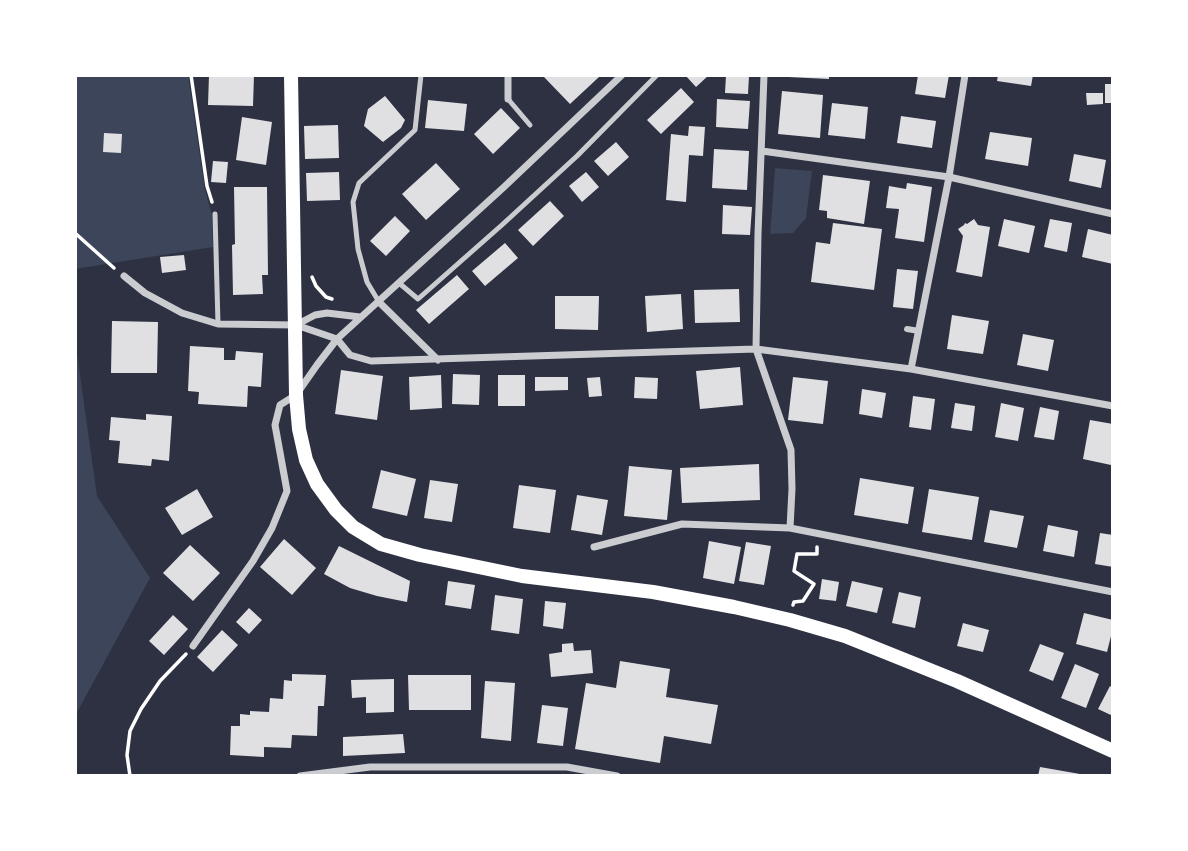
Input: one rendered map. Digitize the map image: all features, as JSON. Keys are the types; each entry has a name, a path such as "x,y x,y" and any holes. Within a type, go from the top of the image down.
{"main road":[{"path":"291,75 296,395 299,429 306,460 317,484 336,510 353,527 381,544 420,555 522,576 653,592 734,607 834,632 957,681 1113,751"}],"street":[{"path":"508,75 508,99"},
{"path":"193,646 253,561 272,528 287,491 275,425 280,405 296,395 337,339 622,75"},
{"path":"764,75 756,349 791,450 790,528"},
{"path":"911,369 949,177 965,75"},
{"path":"762,151 949,177 1113,214"},
{"path":"124,276 145,293 182,313 218,324 296,325 337,339 350,355 372,361 756,349 911,369 1113,406"},
{"path":"379,302 438,360"},
{"path":"296,325 315,315 360,317"},
{"path":"907,329 919,331"},
{"path":"594,547 682,524 790,528 1113,592"},
{"path":"300,776 370,767 567,767 617,776"}],"lane":[{"path":"379,302 367,282 358,249 353,202 359,183 415,130 421,75"},
{"path":"399,283 418,299 577,156 657,75"},
{"path":"508,99 530,125"},
{"path":"215,215 218,324"}],"path":[{"path":"191,75 207,186 215,215"},
{"path":"75,233 124,276"},
{"path":"294,267 310,266 316,286 326,297 337,301 334,314"},
{"path":"794,601 803,601 814,584 794,570 797,554 817,554 818,548 806,544"},
{"path":"130,776 127,755 130,731 160,681 193,646"}],"shaded area":[{"path":"75,75 188,75 205,190 212,215 213,247 75,269"},
{"path":"775,168 812,171 806,218 793,233 770,234"},
{"path":"75,339 97,496 150,578 75,716"}],"building":[{"path":"209,75 254,75 253,106 208,105"},
{"path":"685,75 709,75 696,87"},
{"path":"726,75 749,76 748,94 725,93"},
{"path":"829,75 829,79 788,77"},
{"path":"918,75 949,75 945,98 915,94"},
{"path":"998,75 1033,75 1031,86 997,81"},
{"path":"544,77 599,77 570,104"},
{"path":"1105,84 1113,84 1113,103 1105,103"},
{"path":"681,88 694,102 661,134 647,120"},
{"path":"782,91 823,95 820,138 778,134"},
{"path":"1086,93 1103,93 1103,104 1087,105"},
{"path":"385,96 405,120 401,128 383,142 364,126 368,109"},
{"path":"717,99 750,101 748,129 716,127"},
{"path":"428,100 467,104 464,131 425,128"},
{"path":"832,103 868,107 865,139 828,135"},
{"path":"501,108 520,128 493,154 474,134"},
{"path":"901,116 936,121 932,148 897,143"},
{"path":"242,117 272,122 266,165 236,160"},
{"path":"338,125 339,158 305,159 304,126"},
{"path":"689,126 705,127 703,156 689,155 686,202 666,200 671,134 688,136"},
{"path":"990,132 1032,138 1028,166 985,159"},
{"path":"104,133 122,134 121,153 103,152"},
{"path":"616,142 629,157 608,176 594,161"},
{"path":"714,149 749,151 747,190 712,188"},
{"path":"1074,154 1106,160 1101,188 1069,181"},
{"path":"213,161 228,162 226,183 211,182"},
{"path":"436,163 460,189 426,220 402,194"},
{"path":"339,172 340,200 307,201 306,173"},
{"path":"586,172 599,187 582,202 569,186"},
{"path":"823,175 870,181 864,224 827,218 827,211 819,210"},
{"path":"907,183 932,187 924,242 895,238 899,209 886,208 889,186 906,189"},
{"path":"234,187 267,187 268,275 262,275 263,294 233,295"},
{"path":"550,201 564,216 533,246 518,230"},
{"path":"723,205 752,207 750,235 722,234"},
{"path":"395,216 410,231 386,256 370,241"},
{"path":"974,219 978,225 990,227 982,277 956,272 963,236 958,229"},
{"path":"1004,219 1035,226 1029,253 998,246"},
{"path":"1050,219 1072,223 1067,252 1044,247"},
{"path":"833,223 882,229 874,290 811,282 816,242 830,244"},
{"path":"1088,229 1113,235 1113,264 1082,257"},
{"path":"505,243 518,258 485,286 472,271"},
{"path":"184,255 186,270 162,273 160,257"},
{"path":"897,269 918,271 913,309 893,307"},
{"path":"457,275 469,289 429,324 416,310"},
{"path":"739,289 740,322 695,323 694,290"},
{"path":"681,294 683,329 647,332 645,296"},
{"path":"555,296 599,296 598,330 555,329"},
{"path":"952,315 989,321 983,354 947,349"},
{"path":"112,321 158,322 157,373 111,373"},
{"path":"1023,334 1054,340 1048,371 1017,365"},
{"path":"190,346 224,348 224,360 235,360 236,351 263,353 261,387 248,386 247,407 198,404 199,392 188,391"},
{"path":"740,367 743,405 700,409 696,371"},
{"path":"341,370 383,376 377,420 335,414"},
{"path":"453,374 480,375 479,405 452,404"},
{"path":"441,375 442,408 410,410 409,377"},
{"path":"498,375 525,375 525,406 498,406"},
{"path":"535,377 568,377 568,390 535,391"},
{"path":"600,377 602,396 589,397 587,378"},
{"path":"635,377 658,378 657,399 634,398"},
{"path":"793,377 828,381 823,424 788,420"},
{"path":"862,389 886,393 882,418 859,414"},
{"path":"913,396 935,399 931,430 909,427"},
{"path":"955,403 975,406 972,431 951,428"},
{"path":"1001,403 1024,408 1018,441 995,437"},
{"path":"1040,407 1059,411 1054,440 1034,437"},
{"path":"146,414 172,416 169,461 152,459 151,466 118,463 120,441 109,440 111,417 146,420"},
{"path":"1090,420 1113,424 1111,465 1083,459"},
{"path":"759,464 760,500 682,503 680,468"},
{"path":"629,466 672,470 667,520 624,516"},
{"path":"381,470 416,479 407,516 372,508"},
{"path":"860,478 914,487 908,524 854,515"},
{"path":"430,480 458,484 452,522 424,518"},
{"path":"519,485 556,490 550,533 513,528"},
{"path":"197,489 213,517 182,535 165,508"},
{"path":"929,489 979,497 972,540 922,532"},
{"path":"577,495 608,500 602,535 571,530"},
{"path":"990,510 1024,516 1017,548 984,542"},
{"path":"1048,525 1078,531 1074,557 1043,551"},
{"path":"1100,533 1113,535 1113,567 1095,564"},
{"path":"284,539 316,568 292,595 260,567"},
{"path":"709,541 741,547 734,584 703,578"},
{"path":"746,542 771,546 764,585 739,581"},
{"path":"190,545 220,573 193,601 163,573"},
{"path":"339,546 410,581 407,602 350,588 324,574"},
{"path":"822,579 839,582 836,601 819,599"},
{"path":"448,581 475,585 471,609 445,605"},
{"path":"852,581 883,588 877,613 846,606"},
{"path":"899,592 921,597 915,628 892,623"},
{"path":"495,595 523,599 519,634 491,630"},
{"path":"545,601 566,603 563,629 543,626"},
{"path":"249,608 262,620 249,634 236,622"},
{"path":"1084,613 1113,620 1107,652 1076,644"},
{"path":"173,615 188,629 164,655 149,641"},
{"path":"963,623 989,630 983,652 957,646"},
{"path":"222,630 238,645 213,672 197,657"},
{"path":"573,643 574,651 591,650 593,673 551,677 549,654 562,652 562,644"},
{"path":"1040,644 1064,653 1053,681 1029,671"},
{"path":"620,661 670,669 666,697 718,705 711,744 664,736 660,763 575,749 586,683 616,688"},
{"path":"1075,664 1099,674 1086,708 1061,698"},
{"path":"292,674 326,675 324,706 318,706 317,736 292,735 291,748 264,747 264,757 230,755 231,726 240,726 240,714 250,715 250,711 269,712 270,698 283,699 284,680 292,681"},
{"path":"408,675 471,675 471,710 409,710"},
{"path":"394,679 394,712 366,713 366,697 352,698 351,680"},
{"path":"485,681 515,683 511,741 481,738"},
{"path":"1110,686 1113,688 1113,716 1098,709"},
{"path":"542,705 568,708 563,746 537,743"},
{"path":"403,734 405,753 343,756 343,737"},
{"path":"1040,767 1080,774 1038,776"}]}
